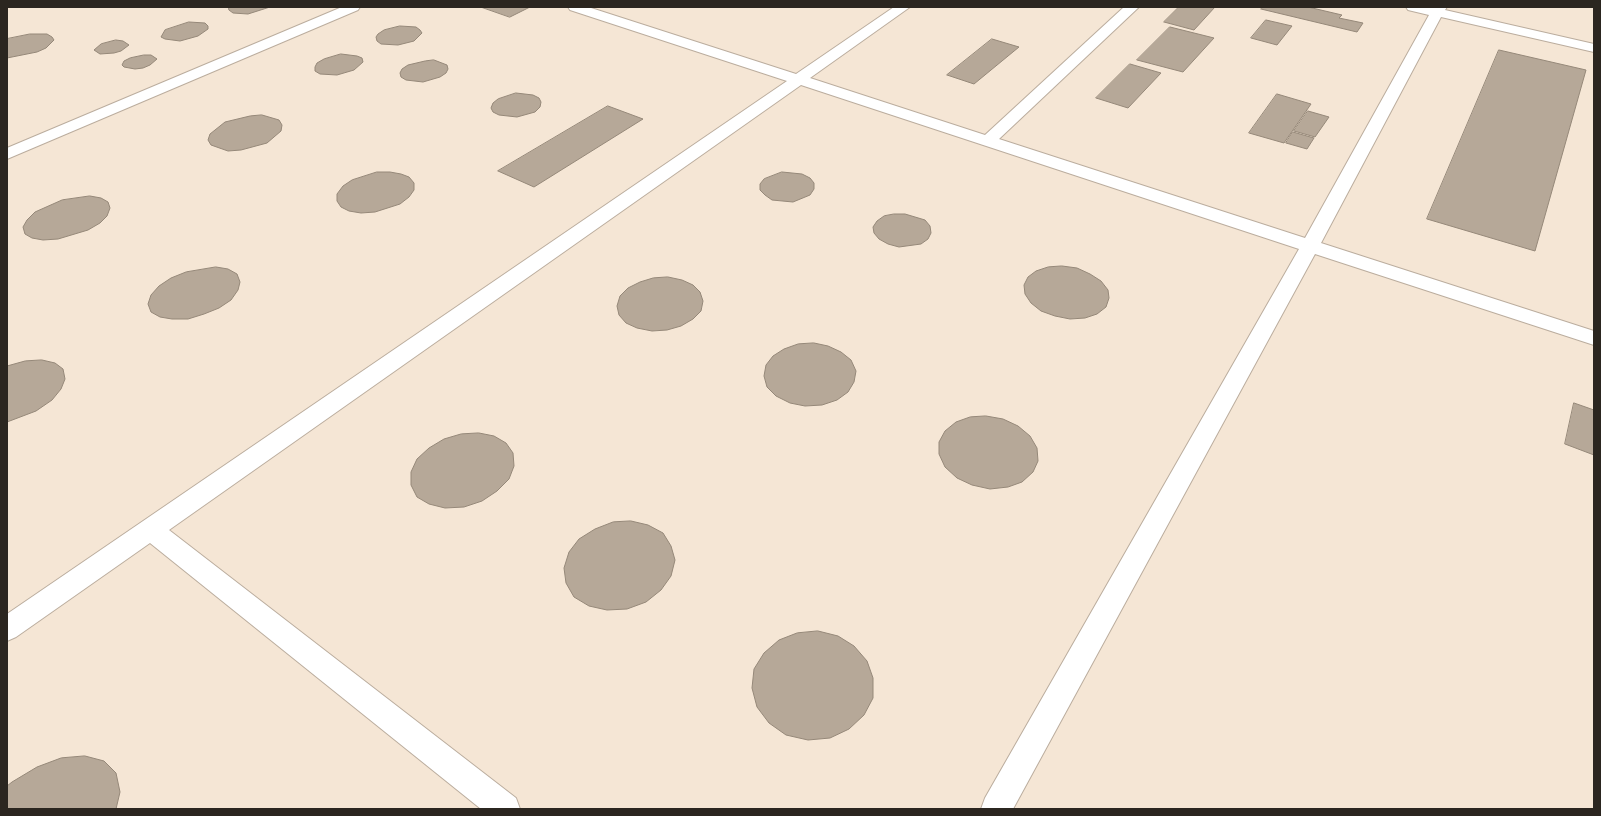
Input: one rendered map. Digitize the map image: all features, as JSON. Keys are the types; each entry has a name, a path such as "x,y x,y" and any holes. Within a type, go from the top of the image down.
{"lane":[{"path":"7,154 353,7"},
{"path":"575,7 1594,338"},
{"path":"7,629 903,7"},
{"path":"988,141 1132,7"},
{"path":"1413,7 1438,10 1594,48"},
{"path":"996,809 1310,246 1438,10"},
{"path":"151,530 505,809"}],"building":[{"path":"229,7 270,7 248,14 233,13 229,10"},
{"path":"481,7 530,7 510,17"},
{"path":"1179,7 1215,7 1194,30 1164,22"},
{"path":"1263,7 1308,7 1342,15 1339,18 1363,23 1357,32 1261,9"},
{"path":"1266,20 1292,26 1277,45 1251,38"},
{"path":"189,22 205,23 208,26 208,29 198,36 180,41 161,37 165,30"},
{"path":"400,26 416,27 422,33 414,41 398,45 381,44 377,41 376,37 384,30"},
{"path":"1170,27 1214,38 1183,72 1137,60"},
{"path":"30,34 47,34 54,40 46,48 37,52 7,58 7,39"},
{"path":"992,39 1019,47 974,84 947,75"},
{"path":"116,40 123,41 129,45 121,51 114,53 100,54 94,50 101,44"},
{"path":"1499,50 1586,70 1535,251 1427,219"},
{"path":"341,54 357,56 362,58 363,62 354,70 337,75 320,74 315,71 317,63 324,59"},
{"path":"151,55 157,59 150,65 143,68 135,69 124,67 122,65 124,61 130,58"},
{"path":"434,60 447,65 448,69 446,73 440,77 423,82 406,80 401,77 400,73 402,69 408,65"},
{"path":"1130,64 1161,73 1128,108 1096,98"},
{"path":"516,93 533,95 539,98 541,102 540,107 535,112 517,117 499,115 493,112 491,108 493,103 498,99"},
{"path":"1277,94 1311,104 1284,143 1249,133"},
{"path":"608,106 643,119 534,187 498,171"},
{"path":"1308,111 1329,117 1315,137 1294,131"},
{"path":"262,115 279,120 282,125 281,131 267,143 241,150 228,151 211,145 208,140 210,134 225,122 250,116"},
{"path":"1293,132 1314,138 1307,149 1286,143"},
{"path":"377,172 390,172 409,177 414,183 414,190 409,197 400,204 375,212 361,213 349,211 341,207 337,201 337,194 343,186 352,180"},
{"path":"782,172 802,174 810,178 814,183 814,189 810,195 793,202 772,200 765,195 760,190 760,184 764,179"},
{"path":"90,196 101,198 108,202 110,208 107,216 100,223 88,230 58,239 43,240 32,238 25,234 23,227 27,220 35,212 62,200"},
{"path":"905,214 925,220 930,226 931,233 928,239 921,244 899,247 888,244 879,239 874,233 873,227 877,221 884,216"},
{"path":"1062,266 1077,268 1101,281 1108,290 1109,298 1106,307 1097,314 1085,318 1070,319 1041,311 1031,303 1025,294 1024,285 1028,277 1036,271 1048,267"},
{"path":"216,267 228,269 237,274 240,282 238,290 231,300 219,308 188,319 160,317 151,312 148,304 151,295 159,286 171,278 186,272"},
{"path":"668,277 682,280 693,285 700,292 703,301 701,311 693,319 681,326 667,330 652,331 637,328 626,323 619,315 617,306 620,296 628,288 640,282 653,278"},
{"path":"814,343 828,346 841,352 851,360 856,371 854,382 848,392 837,400 822,405 805,406 790,403 776,396 767,387 764,376 766,365 773,356 784,349 798,344"},
{"path":"42,360 55,363 63,369 65,379 61,389 52,400 36,411 7,422 7,366 25,361"},
{"path":"1574,403 1594,410 1594,455 1565,444"},
{"path":"986,416 1003,419 1018,426 1030,436 1037,448 1038,461 1033,472 1022,482 1008,487 990,489 972,485 957,478 945,467 939,454 939,442 945,431 956,422 970,417"},
{"path":"479,433 494,436 506,443 513,453 514,466 509,479 497,491 482,501 464,507 445,508 429,504 417,497 411,485 411,472 417,459 429,448 444,439 461,434"},
{"path":"631,521 648,525 663,533 671,546 675,560 671,576 661,590 646,602 627,609 607,610 589,606 574,597 566,583 564,568 569,552 579,539 595,529 613,522"},
{"path":"818,631 838,636 854,646 867,661 873,678 873,698 864,715 849,729 830,738 808,740 786,735 769,723 757,707 752,688 754,669 764,653 779,640 797,633"},
{"path":"85,756 104,761 116,773 120,792 116,809 7,809 7,786 12,782 37,767 61,758"}]}
